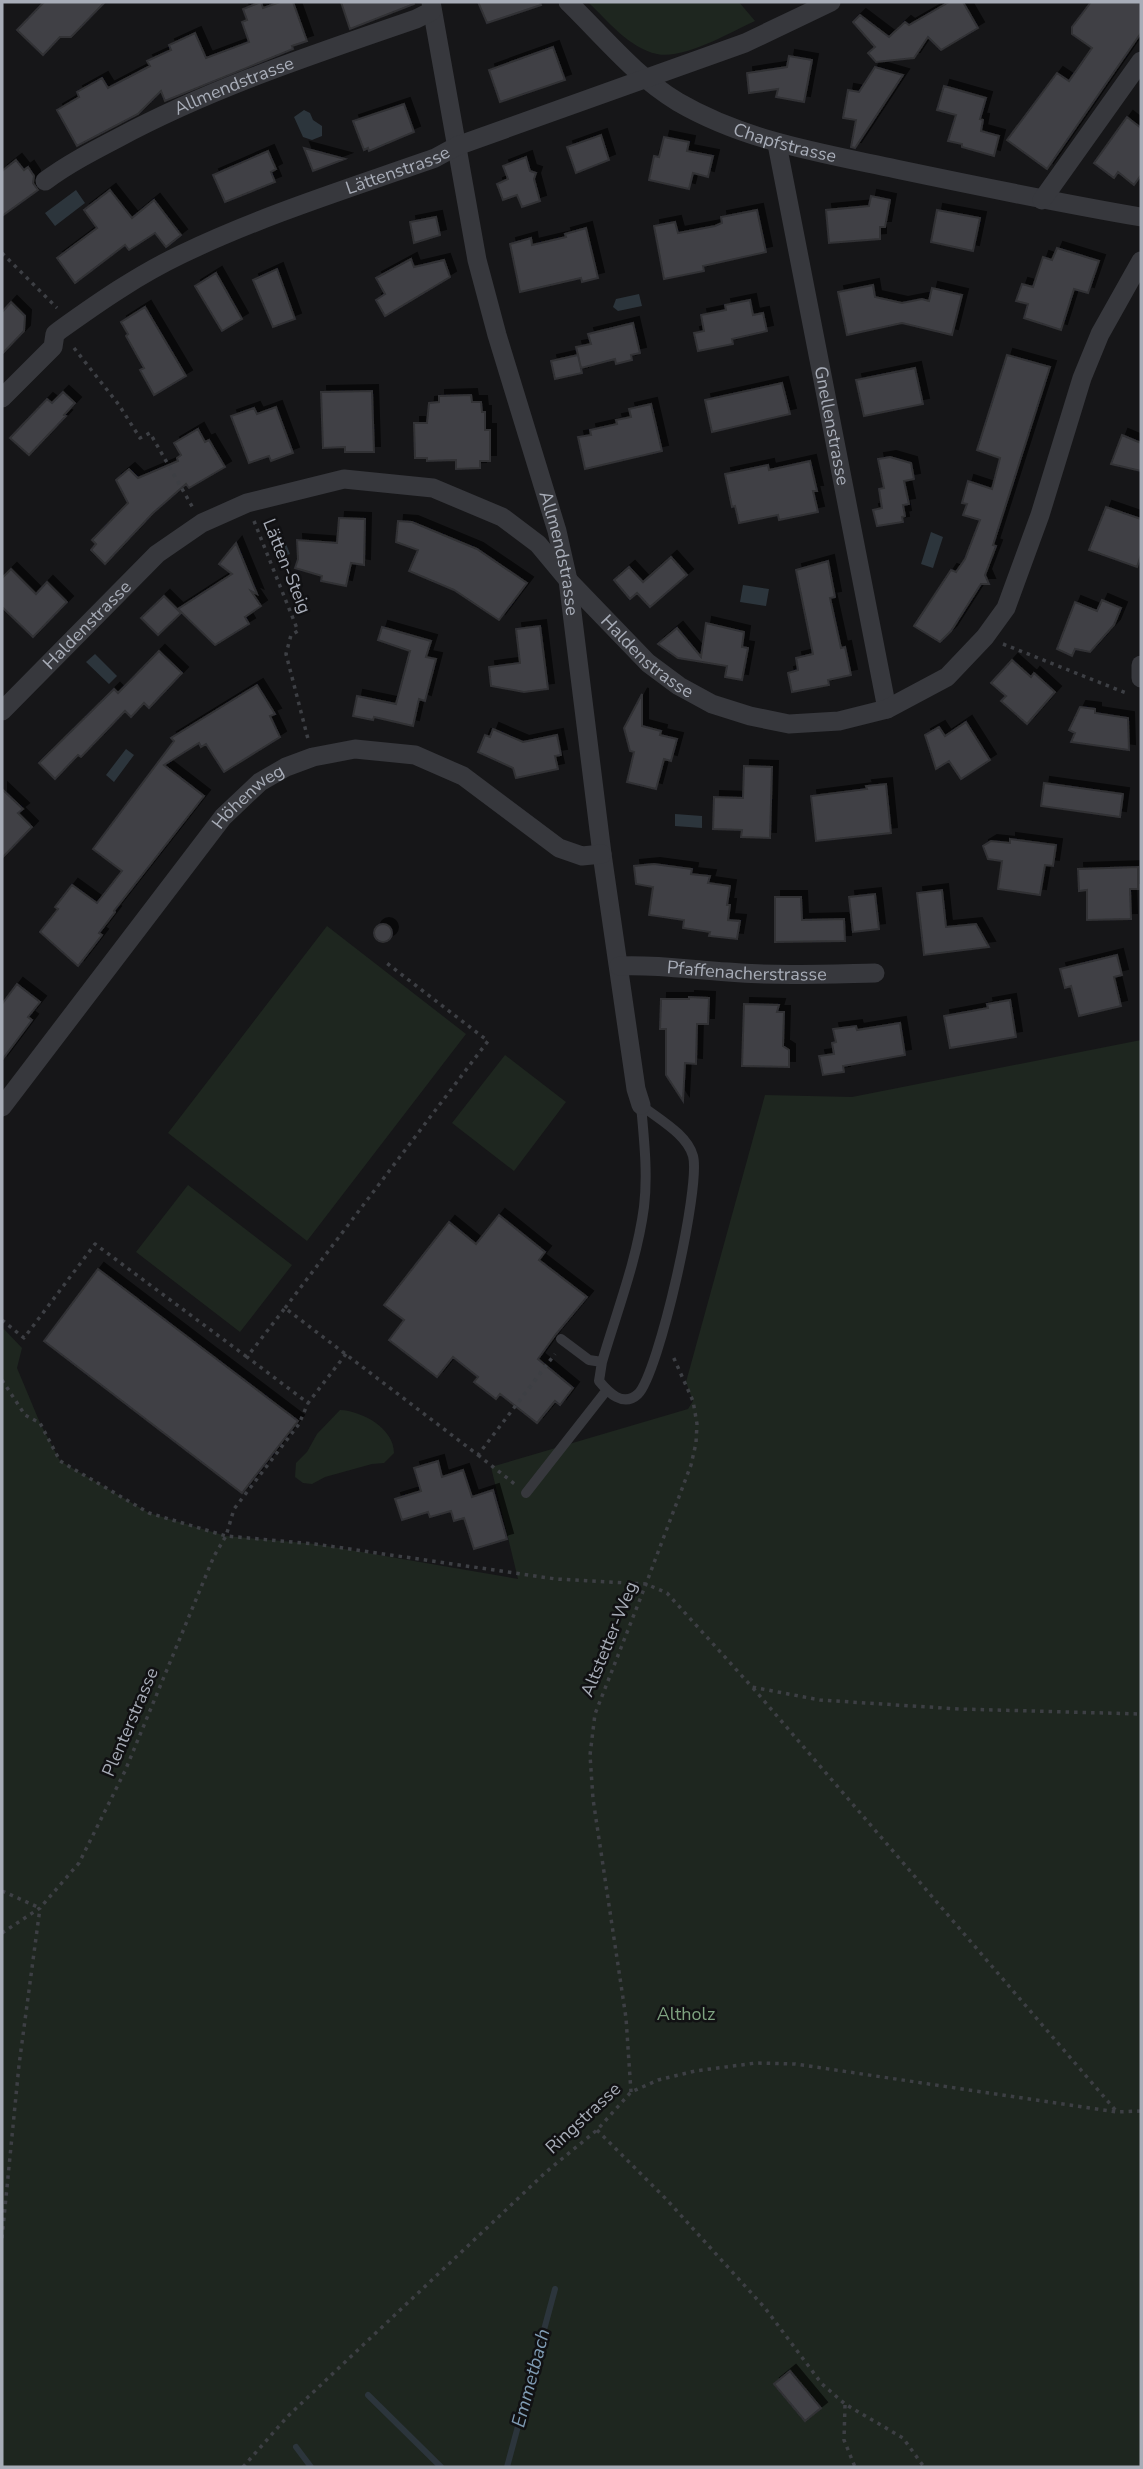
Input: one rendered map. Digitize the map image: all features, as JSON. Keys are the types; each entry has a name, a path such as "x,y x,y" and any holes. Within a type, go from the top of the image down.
{"street":[{"name":"Chapfstrasse","path":"568,2 645,78 680,103 777,144 1042,200 1141,217"},
{"name":"Lättenstrasse","path":"2,398 52,347 55,334 122,287 181,254 253,222 435,159 457,146 746,43 831,2"},
{"name":"Allmendstrasse","path":"431,6 477,260 557,531 568,580 602,854 640,1105"},
{"name":"Allmendstrasse","path":"45,181 65,167 168,111 262,72 416,19 431,6"},
{"path":"1042,200 1141,61"},
{"name":"Gnellenstrasse","path":"777,144 887,709"},
{"name":"Haldenstrasse","path":"2,711 157,554 202,523 247,503 344,479 433,488 502,517 538,544 568,580 648,663 679,686 712,704 750,716 789,723 839,721 887,709 947,677 985,637 1006,608 1024,564 1082,378 1100,334 1141,261"},
{"path":"1141,665 1141,678"},
{"name":"Höhenweg","path":"2,1107 223,817 260,782 286,767 313,757 355,749 415,755 463,776 559,848 582,856 602,854"},
{"name":"Pfaffenacherstrasse","path":"620,966 638,965 730,973 875,973"}],"lane":[{"path":"640,1105 687,1142 694,1158 689,1226 660,1338 647,1377 637,1394 625,1399 610,1396 599,1381 602,1362 637,1248 644,1205 645,1150 640,1105"},
{"path":"563,1340 589,1360 602,1362"},
{"path":"526,1493 606,1391"}],"path":[{"path":"2,253 65,326 139,438 150,433 202,523"},
{"name":"Lätten-Steig","path":"247,503 298,631 291,635 286,654 313,757"},
{"path":"985,637 1129,694"},
{"path":"247,1357 488,1041 384,961"},
{"path":"2,1320 24,1338 95,1244 308,1403"},
{"path":"285,1308 526,1493"},
{"name":"Altstetter-Weg","path":"631,2092 626,2018 593,1799 590,1755 595,1713 691,1465 696,1443 697,1424 686,1382 673,1355 660,1338"},
{"path":"478,1455 563,1340"},
{"name":"Plenterstrasse","path":"2,1933 40,1908 79,1863 125,1771 214,1556 226,1536 234,1509 299,1424 308,1403 346,1354"},
{"path":"2,1380 26,1415 40,1423 60,1461 149,1513 226,1536 315,1544 556,1579 646,1584 667,1593 752,1686 1117,2112"},
{"path":"752,1686 834,1701 959,1709 1141,1714"},
{"path":"2,1891 40,1908 19,2064 2,2238"},
{"name":"Ringstrasse","path":"243,2467 288,2416 546,2172 597,2130 631,2092 658,2080 695,2071 756,2063 795,2064 1117,2112 1141,2111"},
{"path":"597,2130 667,2200 765,2308 822,2384 845,2404 903,2438 924,2467"},
{"path":"845,2404 845,2440 855,2467"}],"green space":[{"path":"588,2 739,2 755,21 693,49 668,55 657,54 628,40"},
{"path":"327,926 466,1034 307,1241 168,1133"},
{"name":"Altholz","path":"1141,1040 1141,2467 2,2467 2,1327 22,1348 17,1368 40,1423 60,1461 149,1513 226,1536 315,1544 518,1579 491,1467 688,1409 693,1401 686,1382 765,1095 852,1097"},
{"path":"505,1055 566,1102 514,1171 452,1123"},
{"path":"188,1185 292,1265 240,1332 136,1252"},
{"path":"340,1410 367,1417 383,1429 393,1444 394,1453 384,1463 325,1477 312,1484 303,1483 295,1477 296,1463 307,1452 317,1434"}],"shaded area":[{"path":"304,110 322,126 322,136 312,140 303,137 294,117"},
{"path":"76,190 85,203 55,226 45,213"},
{"path":"639,294 642,306 618,311 613,307 616,299"},
{"path":"279,526 290,554 279,558 268,531"},
{"path":"931,532 943,537 933,568 921,564"},
{"path":"743,585 769,589 766,606 740,602"},
{"path":"95,654 117,676 109,684 86,662"},
{"path":"126,749 134,755 114,782 106,775"},
{"path":"675,814 702,816 702,828 675,826"}],"building":[{"path":"44,2 105,2 71,37 60,37 43,55 17,30"},
{"path":"261,2 263,8 280,2 293,2 307,41 165,101 161,91 138,114 77,146 57,110 79,97 77,92 102,78 108,88 150,66 147,61 171,50 169,45 195,33 206,58 249,42 242,22 247,20 243,9"},
{"path":"341,2 413,2 414,4 350,29"},
{"path":"478,2 540,2 541,5 487,23"},
{"path":"949,2 963,2 978,28 941,50 928,37 914,58 876,62 868,53 875,47 853,22 860,15 889,37 905,22 909,25"},
{"path":"1091,2 1141,2 1141,33 1047,169 1007,140 1057,73 1069,81 1092,48 1072,34 1072,27"},
{"path":"553,47 565,80 500,102 489,70"},
{"path":"789,56 812,60 804,102 776,97 778,89 749,93 747,73 787,67"},
{"path":"875,67 903,75 855,148 851,147 856,120 843,118 848,90 859,92"},
{"path":"944,86 986,98 980,119 983,120 981,131 999,136 994,156 948,141 956,115 937,110"},
{"path":"404,104 414,132 369,151 368,148 364,150 353,121"},
{"path":"1127,117 1141,128 1141,175 1134,185 1118,172 1114,178 1094,163"},
{"path":"601,135 609,160 576,173 567,147"},
{"path":"664,137 689,142 687,151 713,156 708,177 693,173 689,189 649,180 654,156 659,157"},
{"path":"304,148 345,159 313,171"},
{"path":"268,151 276,169 271,172 275,182 225,202 213,175"},
{"path":"526,157 530,171 536,173 534,179 540,201 522,207 517,195 503,200 497,184 508,179 503,166"},
{"path":"16,160 24,170 28,167 38,190 2,216 2,171"},
{"path":"110,190 132,218 154,200 181,235 166,247 155,233 129,250 125,245 75,283 57,258 97,228 84,210"},
{"path":"871,196 890,200 885,227 880,227 880,239 829,243 826,210 869,206"},
{"path":"757,210 766,252 703,266 704,271 664,279 654,226 675,222 678,233 715,226 722,223 721,217"},
{"path":"937,210 980,218 973,251 931,242"},
{"path":"436,217 440,235 414,243 410,222"},
{"path":"586,228 598,278 582,282 581,278 520,292 510,244 531,238 532,245 566,237 565,234"},
{"path":"1057,248 1099,261 1088,293 1074,289 1061,330 1024,318 1028,304 1016,301 1022,284 1033,287 1043,257 1052,260"},
{"path":"411,259 414,267 444,260 450,277 385,316 376,300 385,294 376,278"},
{"path":"277,269 295,319 273,327 253,280"},
{"path":"216,273 242,319 222,331 195,286"},
{"path":"873,285 875,297 902,303 922,299 929,301 932,288 962,295 952,335 902,323 847,335 838,292"},
{"path":"750,300 753,315 763,313 767,331 732,339 733,344 698,351 694,333 704,331 701,315 726,310 725,305"},
{"path":"11,302 25,316 24,331 2,354 2,312"},
{"path":"145,307 186,376 154,395 140,370 144,368 121,322"},
{"path":"633,323 640,353 631,355 632,360 616,364 615,359 581,368 576,347 591,344 588,334"},
{"path":"578,355 582,373 555,379 551,361"},
{"path":"1007,355 1050,367 993,545 996,546 985,575 989,584 981,584 951,631 940,642 914,626 951,570 956,572 965,559 980,520 963,515 967,504 962,503 968,481 992,489 1000,458 977,450"},
{"path":"915,368 923,404 864,416 856,380"},
{"path":"782,383 790,414 712,432 705,400"},
{"path":"372,391 374,452 345,452 345,447 323,448 321,392"},
{"path":"63,392 75,403 29,455 10,438 47,399 52,403"},
{"path":"471,395 472,402 481,402 482,412 485,412 485,430 490,430 490,461 480,461 480,468 456,469 456,460 427,461 427,458 415,458 414,423 427,423 429,403 439,402 439,396"},
{"path":"651,404 662,451 585,469 578,437 591,435 590,430 617,424 616,420 631,417 629,409"},
{"path":"276,407 293,453 271,461 269,456 249,463 231,416 254,408 257,414"},
{"path":"198,429 205,442 209,440 225,467 189,488 186,484 153,513 105,564 91,550 96,544 92,540 128,503 116,480 129,469 138,478 178,461 177,458 181,455 174,443"},
{"path":"1122,435 1141,443 1141,471 1111,464"},
{"path":"890,457 911,463 914,479 904,481 909,504 903,505 903,522 877,526 873,510 882,508 879,489 884,488 878,459"},
{"path":"810,461 817,491 813,491 818,512 779,520 778,515 739,523 735,506 732,507 725,474 768,465 769,470"},
{"path":"1106,507 1141,519 1141,555 1137,567 1089,550"},
{"path":"339,518 365,519 364,565 351,563 346,586 321,581 322,576 295,568 298,559 297,540 337,543"},
{"path":"398,521 412,522 477,549 527,583 499,620 454,590 409,571 418,550 396,542"},
{"path":"236,543 257,594 251,591 261,606 245,617 249,624 215,645 178,609 232,574 219,564"},
{"path":"671,557 687,575 650,607 637,593 630,599 614,580 629,567 643,582"},
{"path":"828,561 835,597 830,598 841,648 845,647 851,675 828,680 829,685 792,692 788,673 798,670 796,658 813,654 796,570"},
{"path":"11,569 36,594 47,582 67,602 33,637 2,607 2,578"},
{"path":"164,596 181,613 158,635 141,618"},
{"path":"1102,600 1121,608 1114,625 1090,652 1075,649 1072,656 1057,649 1075,602 1097,611"},
{"path":"706,623 744,632 742,647 748,648 742,680 725,677 727,666 678,658 658,644 677,628 701,657"},
{"path":"540,626 548,689 524,692 491,686 489,667 520,663 516,629"},
{"path":"382,627 431,641 426,657 436,659 425,701 419,699 413,726 374,717 373,720 353,716 357,696 396,704 410,651 378,640"},
{"path":"159,651 182,673 149,708 144,703 131,717 125,711 81,757 78,755 55,779 39,763 114,689 118,693"},
{"path":"1012,660 1031,677 1034,673 1055,692 1027,724 1001,701 1006,696 991,683"},
{"path":"257,685 275,714 270,716 280,737 224,772 206,744 201,747 199,743 164,765 204,796 114,911 99,933 102,935 78,966 40,932 58,909 55,907 72,885 97,903 122,871 93,849 174,741 171,738"},
{"path":"642,694 642,726 661,731 660,735 677,739 671,761 664,759 656,789 627,782 634,752 630,751 624,728"},
{"path":"1080,707 1095,709 1095,713 1128,718 1129,750 1071,742 1075,733 1069,730"},
{"path":"966,722 990,760 961,779 949,761 936,769 925,735 939,727 945,736"},
{"path":"493,729 523,742 557,735 561,755 555,756 558,769 516,778 513,768 478,752 485,735 490,737"},
{"path":"744,766 772,767 770,838 741,837 742,830 713,829 714,797 743,798"},
{"path":"1044,783 1123,794 1120,817 1041,806"},
{"path":"886,784 891,833 816,841 811,796"},
{"path":"2,789 23,809 18,813 32,827 2,858"},
{"path":"1010,839 1056,845 1053,866 1045,865 1040,895 998,889 1002,861 988,859 983,846 991,841 1010,843"},
{"path":"654,864 692,869 691,874 710,876 708,883 730,886 728,920 740,921 737,939 709,936 710,932 683,928 684,920 649,915 653,887 636,884 634,866"},
{"path":"1138,867 1138,889 1130,889 1131,919 1087,920 1087,890 1079,891 1078,869"},
{"path":"942,890 946,927 976,924 989,947 924,955 917,893"},
{"path":"875,894 879,929 853,932 849,897"},
{"path":"775,897 801,897 802,920 844,919 845,941 775,942"},
{"path":"383,924 389,927 392,933 389,939 383,942 377,939 374,933 377,927"},
{"path":"1117,955 1122,975 1114,977 1121,1006 1079,1016 1071,986 1065,988 1060,969"},
{"path":"17,984 40,1002 28,1017 32,1020 2,1060 2,1004"},
{"path":"709,998 708,1024 697,1024 696,1064 685,1063 683,1101 666,1075 666,1029 660,1029 661,999"},
{"path":"1010,1000 1016,1037 950,1048 944,1016 988,1008 987,1004"},
{"path":"744,1004 779,1005 777,1012 784,1012 783,1046 789,1050 789,1067 742,1066"},
{"path":"900,1023 905,1055 843,1066 844,1072 823,1075 819,1056 834,1054 832,1043 836,1042 833,1029 856,1026 857,1030"},
{"path":"499,1215 545,1252 539,1260 587,1297 538,1359 573,1388 560,1405 555,1401 537,1423 500,1394 496,1399 474,1382 478,1377 453,1357 437,1377 389,1340 404,1320 384,1305 449,1222 476,1244"},
{"path":"98,1269 298,1421 242,1493 44,1341"},
{"path":"438,1461 442,1477 463,1470 472,1497 493,1490 507,1539 474,1549 464,1518 454,1521 451,1511 430,1517 428,1512 402,1520 395,1499 421,1491 414,1468"},
{"path":"790,2371 821,2408 805,2421 774,2384"}],"waterway":[{"name":"Emmetbach","path":"507,2467 555,2289"},
{"path":"368,2395 441,2467"},
{"path":"296,2447 311,2467"}]}
